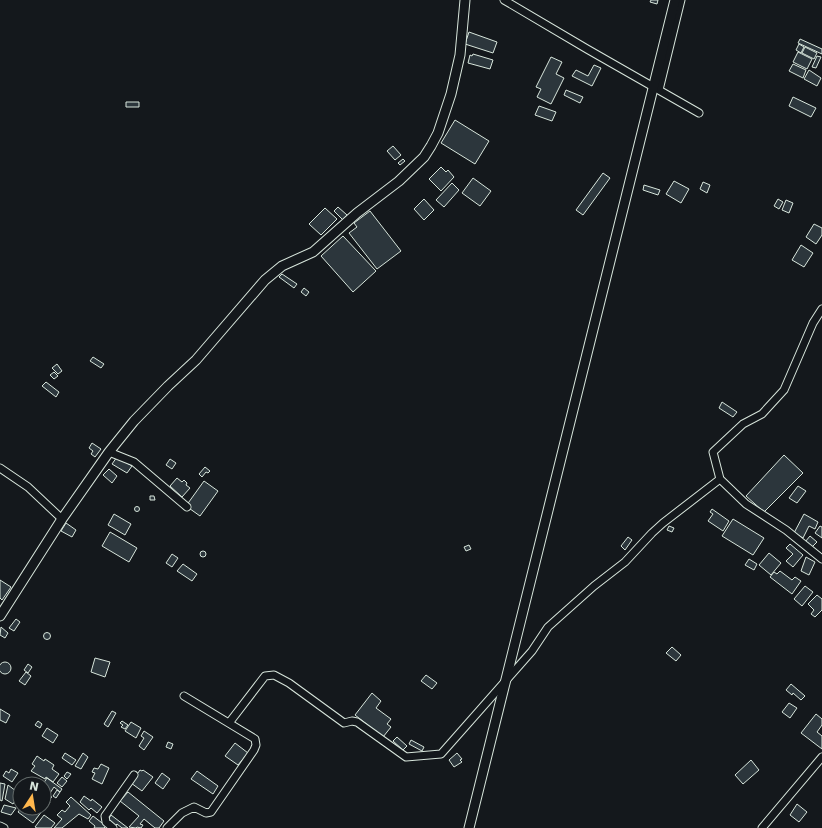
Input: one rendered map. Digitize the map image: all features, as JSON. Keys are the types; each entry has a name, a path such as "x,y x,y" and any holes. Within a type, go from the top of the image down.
{"street":[{"path":"0,616 62,519 109,452 134,420 196,360 265,280 282,266 313,252 357,213 399,181 424,156 438,133 451,94 460,56 465,0"},
{"path":"504,0 699,113"},
{"path":"656,89 675,0"},
{"path":"469,828 656,89 681,0"},
{"path":"822,309 813,323 784,390 762,414 743,424 713,452 720,478 746,504 786,530 822,559"},
{"path":"109,452 134,462 187,507"},
{"path":"0,468 28,487 62,519"},
{"path":"229,723 265,676 274,675 289,683 344,723 352,721 357,722 406,757 441,754 532,651 548,627 594,586 625,562 658,528 720,478"},
{"path":"167,828 182,813 194,807 206,813 211,812 256,745 255,739 184,696"},
{"path":"762,828 822,757"},
{"path":"113,828 106,822 105,816 134,775"},
{"path":"0,826 4,828"}],"building":[{"path":"651,0 658,0 657,4 650,2"},
{"path":"469,32 497,42 493,53 465,44"},
{"path":"800,39 822,49 822,54 798,43"},
{"path":"799,44 804,47 801,53 796,50"},
{"path":"805,47 817,53 814,59 802,53"},
{"path":"798,52 812,59 807,69 793,62"},
{"path":"473,54 493,60 490,69 468,63 470,55 472,56"},
{"path":"817,56 821,57 816,68 812,67"},
{"path":"551,57 562,62 556,74 564,78 551,104 537,97 541,89 536,87"},
{"path":"793,64 806,70 803,78 789,71"},
{"path":"594,65 601,68 592,86 572,76 576,70 588,76"},
{"path":"809,70 821,78 817,86 804,79"},
{"path":"566,90 583,97 580,103 564,95"},
{"path":"793,97 816,108 811,117 789,106"},
{"path":"126,102 139,102 139,107 126,107"},
{"path":"539,106 556,112 552,121 535,115"},
{"path":"455,120 489,141 475,164 441,143"},
{"path":"393,146 401,155 395,160 387,151"},
{"path":"403,159 405,161 400,165 398,163"},
{"path":"441,167 446,172 448,170 454,177 441,191 429,179"},
{"path":"603,173 610,178 583,215 576,210"},
{"path":"473,178 491,191 480,206 462,193"},
{"path":"674,181 689,189 681,203 666,194"},
{"path":"703,182 710,185 707,193 700,189"},
{"path":"452,183 459,190 444,207 436,200"},
{"path":"644,185 660,190 658,195 643,190"},
{"path":"424,199 434,210 424,220 414,209"},
{"path":"778,199 783,202 779,209 774,206"},
{"path":"786,200 793,203 789,213 782,210"},
{"path":"338,207 347,215 343,220 334,211"},
{"path":"325,208 337,219 321,235 309,224"},
{"path":"370,211 401,251 377,269 349,233 357,227 354,223"},
{"path":"814,224 822,228 822,235 816,244 806,237"},
{"path":"343,236 376,271 353,292 321,256"},
{"path":"801,245 813,253 804,267 792,260"},
{"path":"282,274 297,284 294,288 279,277"},
{"path":"304,288 309,292 306,296 301,292"},
{"path":"93,357 104,364 101,368 90,361"},
{"path":"57,364 62,371 58,374 52,368"},
{"path":"54,372 58,376 54,379 50,375"},
{"path":"46,382 59,392 56,397 42,386"},
{"path":"722,402 737,412 733,417 719,408"},
{"path":"92,443 101,449 95,457 91,454 93,451 89,448"},
{"path":"784,455 803,473 764,512 746,496"},
{"path":"117,457 132,466 127,473 112,464"},
{"path":"170,459 176,463 172,469 166,465"},
{"path":"205,467 210,471 208,473 206,472 202,477 199,474"},
{"path":"109,469 117,476 112,483 103,475"},
{"path":"177,478 182,482 184,480 187,483 186,485 190,488 182,497 170,486"},
{"path":"204,481 218,491 200,516 186,506"},
{"path":"798,486 806,491 797,503 789,498"},
{"path":"150,496 154,496 155,500 150,500"},
{"path":"135,507 139,507 139,511 135,511"},
{"path":"712,509 729,521 723,531 708,521 713,514 710,512"},
{"path":"114,514 131,524 125,535 108,525"},
{"path":"804,514 818,522 815,529 809,526 803,538 794,533"},
{"path":"733,519 764,538 753,555 722,536"},
{"path":"66,523 76,530 72,537 61,531"},
{"path":"669,526 674,528 672,532 667,530"},
{"path":"820,526 822,527 822,538 815,533"},
{"path":"110,532 137,548 129,562 102,546"},
{"path":"810,536 817,542 812,547 805,542"},
{"path":"628,537 632,540 625,550 621,546"},
{"path":"790,544 803,555 793,567 786,561 793,554 786,548"},
{"path":"469,545 471,549 466,551 464,547"},
{"path":"203,551 206,554 203,557 200,554"},
{"path":"769,553 781,563 771,575 759,565"},
{"path":"172,554 178,558 172,567 166,563"},
{"path":"806,557 815,562 809,575 801,571"},
{"path":"749,559 757,564 754,570 745,565"},
{"path":"183,564 197,574 192,581 177,571"},
{"path":"780,571 792,580 795,577 801,581 792,594 770,577 774,572 777,574"},
{"path":"0,580 11,587 2,600 0,598"},
{"path":"805,586 813,592 802,606 794,599"},
{"path":"817,595 822,599 822,610 815,617 811,614 814,610 808,604"},
{"path":"16,619 20,622 14,631 9,628"},
{"path":"1,627 8,633 5,638 0,635"},
{"path":"47,633 50,636 47,639 44,636"},
{"path":"672,647 681,655 676,661 666,653"},
{"path":"95,658 110,662 105,677 91,672"},
{"path":"3,662 7,662 11,668 7,674 3,674 -1,670 -1,666"},
{"path":"28,664 32,667 28,673 24,670"},
{"path":"26,672 31,676 25,685 19,681"},
{"path":"426,675 437,683 432,689 421,681"},
{"path":"791,684 805,696 801,700 793,693 792,695 786,690"},
{"path":"372,693 381,701 376,708 391,719 387,724 391,727 383,737 355,715"},
{"path":"789,703 797,708 790,718 782,712"},
{"path":"0,709 10,715 6,723 0,720"},
{"path":"112,711 116,713 108,727 104,724"},
{"path":"816,714 822,719 822,725 817,732 822,736 822,749 801,733"},
{"path":"38,721 42,724 40,728 35,725"},
{"path":"122,721 128,725 125,729 121,727 123,725 120,723"},
{"path":"131,722 141,728 136,738 125,731"},
{"path":"47,728 58,735 53,743 42,736"},
{"path":"144,731 153,737 144,750 139,746 144,738 141,736"},
{"path":"397,737 407,746 403,750 393,741"},
{"path":"411,740 424,747 422,751 409,744"},
{"path":"168,742 173,744 171,749 166,747"},
{"path":"235,743 248,753 238,765 225,756"},
{"path":"65,753 76,760 72,765 62,758"},
{"path":"83,753 88,757 81,769 75,766"},
{"path":"457,753 462,759 460,760 462,762 454,767 449,760"},
{"path":"37,756 54,765 52,769 59,774 53,782 52,776 40,776 31,771 35,766 32,764"},
{"path":"751,760 759,770 743,784 735,775"},
{"path":"101,764 109,768 102,784 92,779 95,773 92,772 94,768 98,769"},
{"path":"11,769 18,773 16,776 12,776 12,782 3,776 6,771 9,773"},
{"path":"140,770 143,770 153,777 142,791 131,783"},
{"path":"197,771 218,786 213,794 191,779"},
{"path":"67,772 71,774 67,779 64,776"},
{"path":"162,773 170,779 163,789 155,783"},
{"path":"62,777 67,781 62,787 57,783"},
{"path":"52,782 62,789 60,792 54,787 52,790"},
{"path":"0,783 5,784 2,801 0,800"},
{"path":"8,785 12,788 12,803 5,799"},
{"path":"57,790 60,792 56,798 53,796"},
{"path":"128,792 164,821 159,828 155,828 144,819 140,824 143,825 141,828 129,827 139,816 120,801"},
{"path":"84,796 91,801 92,799 102,807 97,813 91,808 89,810 80,802"},
{"path":"71,797 91,815 88,819 79,814 62,828 54,828 62,819 57,815 62,810 65,812 70,806 66,802"},
{"path":"797,804 807,812 799,822 790,815"},
{"path":"4,805 12,807 11,815 1,812"},
{"path":"111,815 128,828 122,828 117,824 115,826 108,820"},
{"path":"23,816 38,816 33,823"},
{"path":"43,816 55,823 51,828 35,827"},
{"path":"93,816 106,826 104,828 94,828 95,826 89,821"}]}
